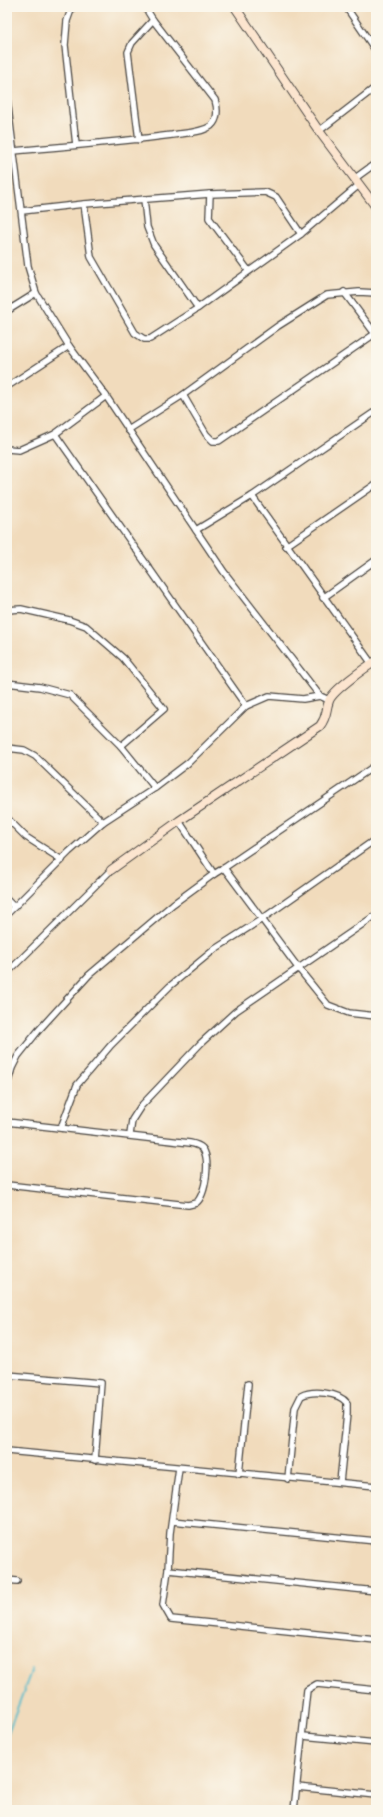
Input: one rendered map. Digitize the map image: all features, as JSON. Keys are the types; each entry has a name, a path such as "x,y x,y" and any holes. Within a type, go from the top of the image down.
{"street":[{"path":"72,7 67,21 65,45 76,145"},
{"path":"14,151 139,140 201,130 210,127 216,119 217,114 215,100 153,20 145,7"},
{"path":"235,7 319,132 376,207"},
{"path":"346,7 376,50"},
{"path":"139,140 128,52 132,43 153,20"},
{"path":"319,132 376,87"},
{"path":"7,99 29,271 36,293 70,346 106,396 224,572 320,696 329,700"},
{"path":"84,204 91,257 135,333 144,339 150,339 198,308 248,270 301,234 376,163"},
{"path":"22,211 84,204 210,194 256,192 270,193 281,205 301,234"},
{"path":"210,194 209,218 248,270"},
{"path":"144,199 147,227 154,244 198,308"},
{"path":"183,395 206,434 213,441 219,441 376,334 344,292"},
{"path":"128,430 183,395 311,304 327,295 344,292 376,293"},
{"path":"7,311 36,293"},
{"path":"7,383 12,384 70,346"},
{"path":"7,449 19,450 55,434 106,396"},
{"path":"196,530 252,496 376,411"},
{"path":"55,434 246,706"},
{"path":"286,546 376,484"},
{"path":"7,973 111,870 179,821 320,726 327,713 329,700 334,693 374,662 323,598 252,496"},
{"path":"323,598 376,560"},
{"path":"7,610 21,609 69,620 86,626 123,658 164,709 121,746"},
{"path":"7,683 40,687 70,695 121,746 155,788"},
{"path":"7,914 103,822 155,788 188,763 246,706 269,696 303,699 320,696"},
{"path":"7,748 24,750 35,756 103,822"},
{"path":"7,1081 18,1056 38,1031 89,975 173,904 214,874 376,765"},
{"path":"7,818 26,837 62,860"},
{"path":"179,821 214,874"},
{"path":"61,1128 77,1085 111,1045 170,986 215,949 262,919 376,839"},
{"path":"224,868 299,969 328,1005 349,1013 376,1016"},
{"path":"7,900 14,907"},
{"path":"130,1135 132,1120 135,1112 201,1043 236,1011 376,915"},
{"path":"7,1122 190,1143 203,1148 206,1155 205,1185 199,1200 188,1205 7,1185"},
{"path":"7,1375 101,1383 95,1460"},
{"path":"239,1474 248,1384"},
{"path":"288,1479 295,1408 301,1396 309,1393 336,1395 347,1403 340,1482"},
{"path":"7,1451 288,1479 376,1486"},
{"path":"179,1468 163,1605 171,1619 376,1640"},
{"path":"172,1521 376,1541"},
{"path":"168,1570 376,1591"},
{"path":"7,1580 17,1581"},
{"path":"294,1810 307,1690 317,1684 376,1690"},
{"path":"303,1736 376,1743"},
{"path":"297,1787 376,1795"}],"waterway":[{"path":"7,1735 32,1669"}]}
